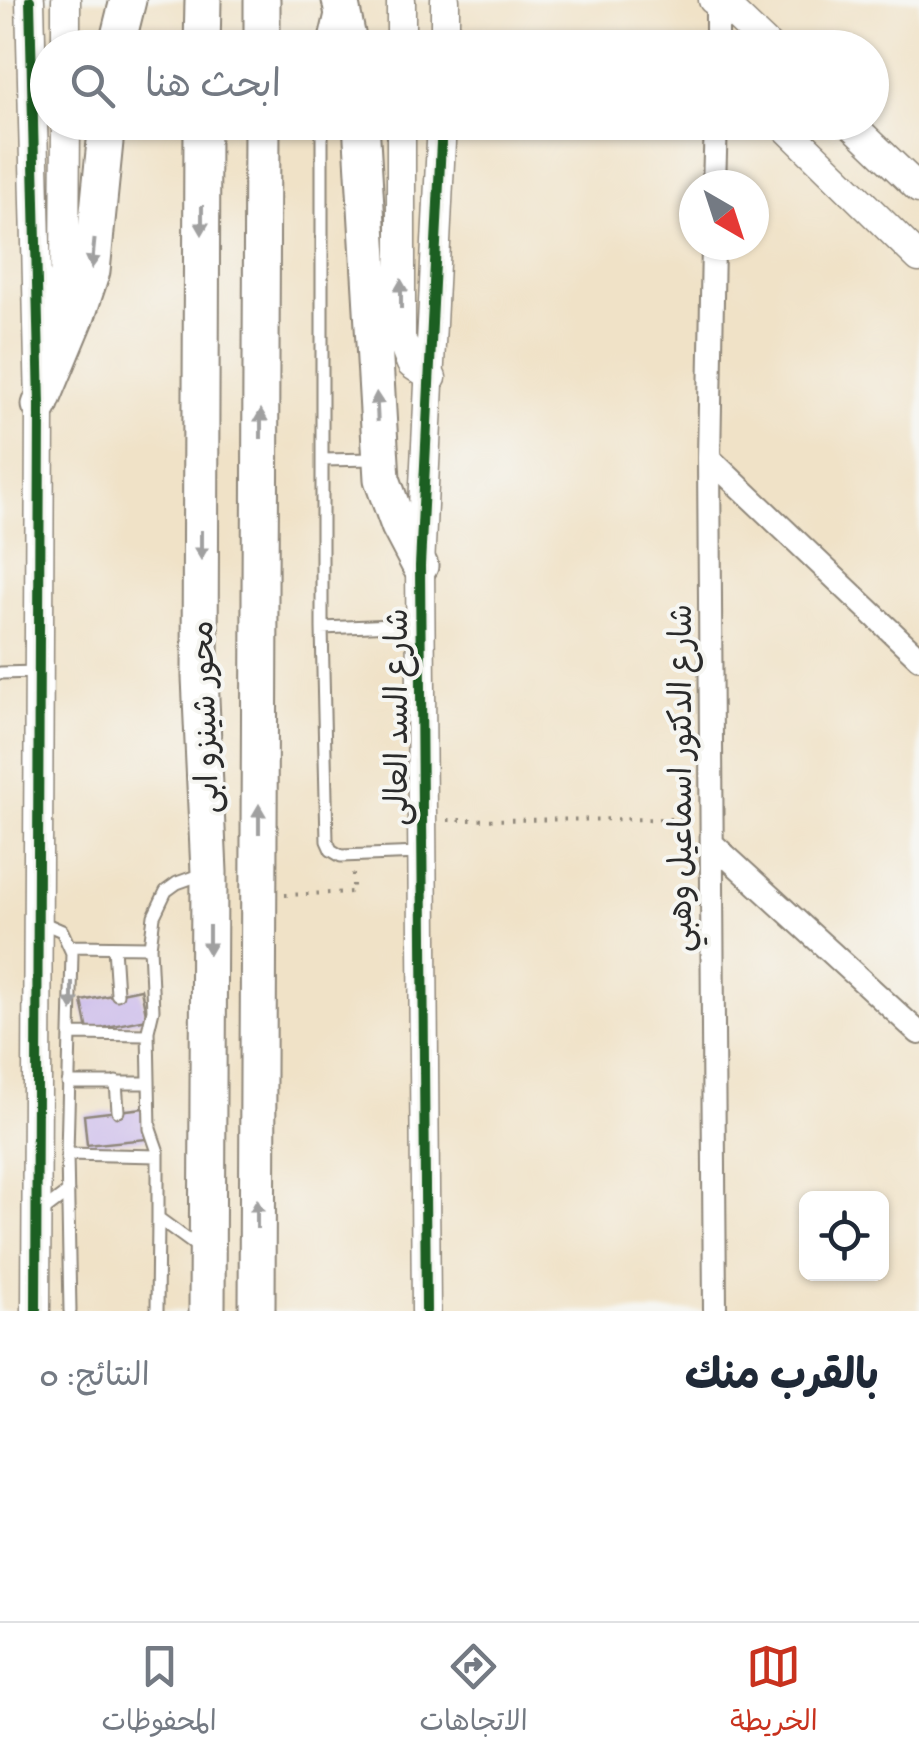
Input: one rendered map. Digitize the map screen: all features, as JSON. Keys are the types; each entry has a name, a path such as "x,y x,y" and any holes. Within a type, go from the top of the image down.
{"main road":[{"path":"120,30 128,0"},
{"path":"202,0 202,30"},
{"path":"262,0 262,30"},
{"path":"338,0 346,30"},
{"path":"38,392 78,316 92,271 104,140"},
{"name":"محور شينزو ابى","path":"202,140 200,677 209,872 207,1311"},
{"name":"محور شينزو ابى","path":"257,1311 262,140"},
{"path":"362,140 379,459 390,503 420,566"}],"street":[{"path":"30,0 31,30"},
{"path":"401,0 402,30"},
{"path":"445,0 445,30"},
{"path":"716,1 717,30"},
{"path":"716,1 749,30"},
{"path":"33,140 38,392 36,1311"},
{"path":"38,392 65,272 66,140"},
{"path":"402,140 402,338 411,364 432,378"},
{"name":"شارع السد العالى","path":"426,1311 420,566 441,140"},
{"path":"714,170 715,140"},
{"path":"798,140 919,258"},
{"path":"867,140 919,189"},
{"name":"شارع الدكتور اسماعيل وهبي","path":"713,260 710,458 715,1311"},
{"path":"710,458 919,658"},
{"path":"714,845 919,1034"}],"lane":[{"path":"326,30 338,0"},
{"path":"322,140 322,628 327,841 336,854 422,853"},
{"path":"322,460 379,459"},
{"path":"322,628 421,624"},
{"path":"0,673 37,672"},
{"path":"157,1311 158,1156 150,1129 150,947 154,916 166,892 189,877 209,872"},
{"path":"35,920 56,926 71,946 70,1311"},
{"path":"71,946 150,947"},
{"path":"114,947 117,994"},
{"path":"72,1034 120,1030 148,1035"},
{"path":"116,1082 118,1111"},
{"path":"68,1083 149,1083"},
{"path":"68,1154 120,1148 158,1156"},
{"path":"37,1216 68,1192"},
{"path":"158,1218 208,1254"}],"path":[{"path":"422,820 714,819"},
{"path":"258,896 353,892 352,855"}],"building":[{"path":"141,989 147,1019 88,1031 82,1001"},
{"path":"144,1108 147,1139 87,1145 84,1115"}],"cycle path":[{"path":"30,0 31,30"},
{"path":"33,140 40,405 36,1311"},
{"path":"426,1311 420,566 441,140"}]}
